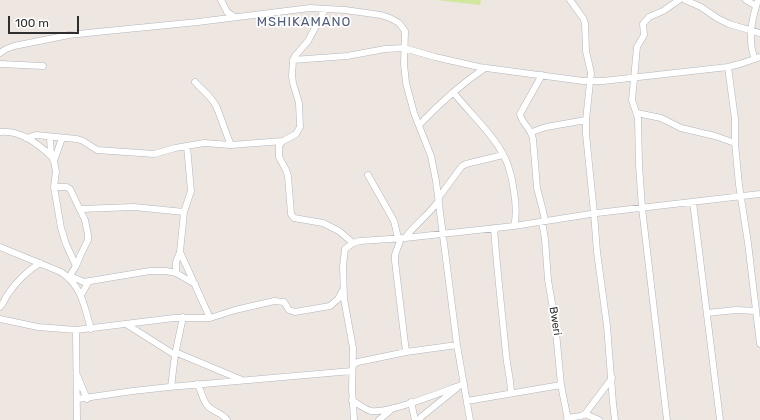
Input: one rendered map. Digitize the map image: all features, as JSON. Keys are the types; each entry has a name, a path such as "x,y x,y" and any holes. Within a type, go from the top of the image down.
{"street":[{"path":"221,0 227,12 235,17"},
{"path":"570,0 585,22 585,48 591,73 586,120 597,252 607,326 615,420"},
{"path":"667,420 642,208 638,122 637,113 632,100 637,47 644,35 642,25 643,22 649,17 663,11 680,0"},
{"path":"684,0 701,7 729,24 760,33"},
{"path":"293,60 347,56 385,49 404,48 460,64 591,81 634,78 728,67 757,58 752,50 752,30 757,3 746,0"},
{"path":"0,53 14,46 71,35 310,8 358,11 381,15 399,23 405,31 404,64 406,83 419,125 431,156 439,198 461,385 467,400 470,420"},
{"path":"26,138 36,135 62,138 83,141 97,150 154,154 175,148 204,143 231,145 283,141 292,137 300,127 299,103 292,76 293,60 308,40 325,9"},
{"path":"0,64 43,66"},
{"path":"728,67 735,119 735,143 741,196 760,344"},
{"path":"419,125 439,105 473,76 485,68"},
{"path":"542,75 520,112 521,118 532,132 546,127 586,120"},
{"path":"195,82 216,106 231,145"},
{"path":"454,93 488,134 503,155 508,166 515,196 516,211 514,226"},
{"path":"637,113 660,118 680,128 715,136 735,143"},
{"path":"0,132 10,132 26,138 52,159"},
{"name":"Bweri","path":"532,132 536,188 544,211 543,222 548,280 556,326 561,385 568,419"},
{"path":"50,137 52,159 56,172 54,187 61,228 66,244 76,266"},
{"path":"52,159 62,138"},
{"path":"283,141 279,146 278,153 288,176 291,214 294,218 323,223 339,231 353,243"},
{"path":"176,273 176,262 180,252 184,212 191,190 187,146"},
{"path":"406,352 395,261 395,255 401,238 432,210 462,166 503,155"},
{"path":"368,175 394,221 401,238"},
{"path":"54,187 69,188 81,209 88,229 88,240 76,266 69,276"},
{"path":"354,420 352,400 352,340 343,290 344,255 348,246 353,243 360,241 514,226 594,213 760,194"},
{"path":"693,202 720,420"},
{"path":"81,209 134,207 184,212"},
{"path":"494,228 499,289 511,393"},
{"path":"0,247 80,281 89,281 150,271 166,271 176,273 195,284"},
{"path":"180,252 210,318"},
{"path":"0,307 23,275 40,263"},
{"path":"69,276 81,295 91,328"},
{"path":"81,295 89,281"},
{"path":"0,319 38,327 76,330 183,317 210,318 250,306 278,301 284,302 292,312 326,307 334,304 343,290"},
{"path":"707,313 736,310 756,311"},
{"path":"171,387 175,353 183,317"},
{"path":"126,324 175,353 242,380"},
{"path":"76,330 75,372 77,420"},
{"path":"77,400 132,391 353,368 358,362 375,358 457,345"},
{"path":"75,372 87,399"},
{"path":"568,419 585,414 612,378"},
{"path":"197,384 202,392 206,404 210,408 222,414 227,420"},
{"path":"352,400 368,410 373,411 393,408 461,385"},
{"path":"420,420 421,417 461,385"},
{"path":"467,400 561,385"},
{"path":"411,402 415,420"},
{"path":"379,420 393,408"},
{"path":"585,414 599,420"}],"green space":[{"path":"436,0 481,0 480,5"}],"district":[{"name":"MSHIKAMANO","path":"304,22"}]}
